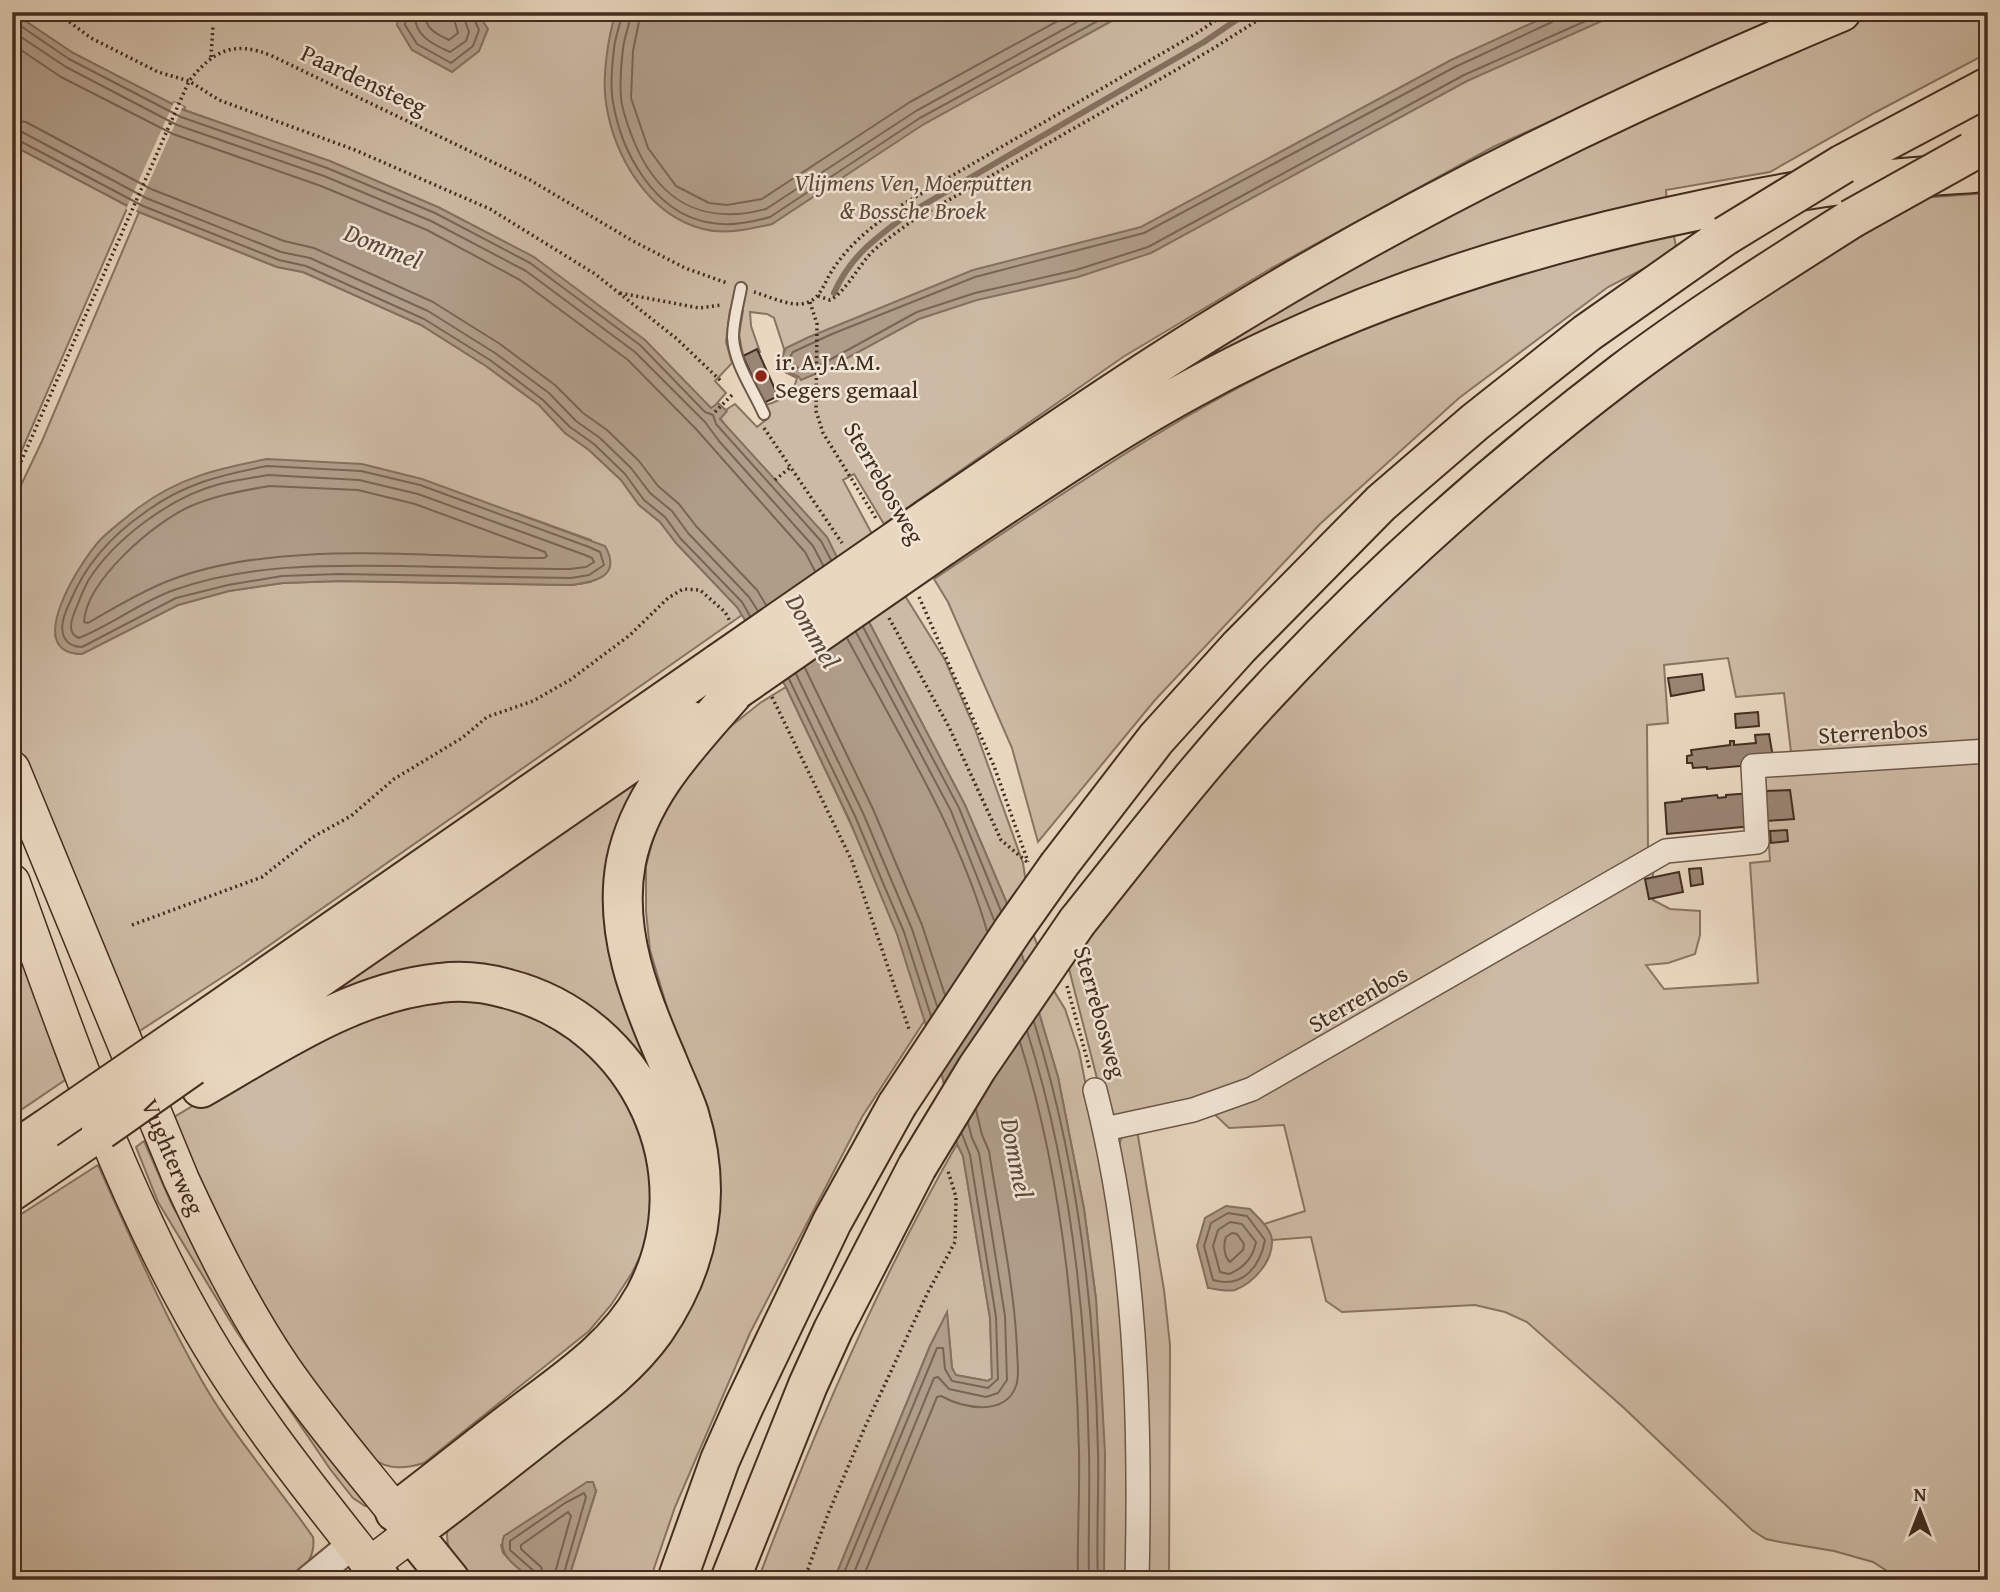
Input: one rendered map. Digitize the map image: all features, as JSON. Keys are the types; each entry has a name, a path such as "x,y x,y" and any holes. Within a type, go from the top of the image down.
{"highway":[{"path":"12,1152 101,1130 191,1064 742,683 1114,393 1236,315 1466,185 1628,105 1744,52 1841,12"},
{"path":"677,1580 720,1460 832,1222 897,1105 983,975 1044,864 1239,647 1381,503 1475,422 1587,333 1725,236 1843,164 1988,87"},
{"path":"935,533 1064,466 1192,388 1247,360 1353,312 1435,280 1568,239 1755,199 1863,182 1982,156"},
{"path":"730,1580 808,1385 833,1330 931,1164 977,1068 1077,922 1196,772 1269,690 1422,538 1511,460 1625,371 1735,292 1851,219 1982,156"},
{"path":"403,1522 614,1376 655,1330 694,1251 700,1223 702,1189 699,1155 689,1113 644,1006 630,962 623,924 622,891 626,861 633,838 653,792 668,769 742,683"},
{"path":"12,1191 39,1144 191,1064 408,988 442,982 474,983 529,995 558,1007 583,1023 627,1067 647,1100 660,1135 667,1167 668,1213 662,1249 645,1294 631,1316 597,1355 403,1522"},
{"path":"403,1522 450,1580"}],"main road":[{"name":"Vughterweg","path":"12,769 181,1179 207,1234 282,1367 345,1452 403,1522"},
{"name":"Vughterweg","path":"12,882 123,1176 155,1244 194,1317 248,1405 363,1567"},
{"path":"363,1567 403,1522"}],"street":[{"name":"Sterrenbos","path":"1104,1129 1193,1110 1252,1089 1666,851 1757,842 1753,766 1988,751"},
{"name":"Sterrebosweg","path":"1095,1090 1104,1129"},
{"path":"1104,1129 1125,1247 1137,1381 1137,1580"},
{"path":"309,1580 363,1567"}],"lane":[{"path":"741,288 733,341 762,417"}],"path":[{"path":"56,12 91,38 158,72 189,81 219,100 355,150 490,209 595,274 677,339 722,382"},
{"path":"810,302 818,296 840,260 860,236 900,206 1228,12"},
{"path":"818,296 830,300 839,295 855,270 874,250 912,221 1209,51 1270,12"},
{"path":"12,482 189,81 211,57 213,26"},
{"name":"Paardensteeg","path":"211,57 226,50 258,50 530,180 633,241 685,268 788,302 810,302"},
{"path":"619,293 699,308 738,303"},
{"name":"Sterrebosweg","path":"810,302 817,324 816,411 823,433 881,527"},
{"path":"715,412 733,394"},
{"path":"762,417 843,544"},
{"path":"775,480 792,466"},
{"path":"132,925 262,877 313,837 351,816 394,779 462,738 487,717 533,701 570,680 630,635 668,598 683,589 700,590 725,612 732,624"},
{"path":"917,592 994,766 1044,864"},
{"path":"884,610 905,643 949,727 1001,840 1044,864"},
{"path":"742,683 852,861 912,1040"},
{"name":"Sterrebosweg","path":"1065,982 1095,1090"},
{"path":"804,1580 865,1426 927,1294 955,1242 956,1197 931,1164"}],"green space":[{"name":"Vlijmens Ven, Moerputten & Bossche Broek","path":"12,12 1792,12 1493,147 1270,269 1123,357 884,524 854,474 843,480 907,599 945,660 975,729 1023,863 1034,936 1054,991 1065,1009 1079,1051 1101,1161 1125,1322 1131,1580 1104,1580 1096,1299 1084,1209 1058,1077 1006,901 965,805 870,624 720,418 226,125 184,110 185,107 174,102 172,105 73,53","holes":["730,310 743,311 739,335 743,355 747,357 760,352 751,326 750,312 767,314 774,318 784,349 785,372 797,378 786,396 766,405 767,419 757,427 735,404 724,411 717,403 726,393 715,381 732,363 726,342"]},
{"path":"1878,12 1988,12 1988,53 1770,172 1666,190 1667,204 1571,222 1503,239 1334,299 1277,326 1145,398 1270,312 1324,279 1708,83"},
{"path":"12,145 128,206 12,473"},
{"path":"1988,193 1988,742 1791,752 1784,693 1736,697 1728,658 1664,665 1668,723 1647,725 1648,851 1267,1074 1130,1119 1112,1114 1103,1102 1068,965 1227,754 1467,514 1764,289 1921,198"},
{"path":"139,212 277,267 303,272 319,279 421,325 486,366 539,405 565,433 589,450 621,480 639,505 660,522 742,615 241,965 135,1034 12,730 12,504 42,441","holes":["516,513 591,540 591,582 572,585 340,581 283,583 229,591 178,605 82,654 66,650 55,636"]},
{"path":"1673,230 1676,247 1651,265 1608,287 1459,398 1320,524 1155,700 1038,842 1012,748 948,602 934,579 1134,448 1237,388 1291,361 1345,336 1425,305 1548,265"},
{"path":"786,687 885,902 925,1020 862,1117 750,1333 675,1507 650,1580 568,1580 596,1491 501,1545 503,1553 533,1580 469,1580 448,1546 449,1521 641,1364 680,1051 650,950 646,911 646,866 661,808 715,739 760,703"},
{"path":"1988,757 1988,1580 1901,1580 1873,1562 1834,1551 1766,1539 1752,1530 1624,1408 1527,1322 1505,1312 1475,1305 1342,1312 1326,1301 1311,1237 1272,1240 1264,1224 1305,1211 1284,1125 1229,1128 1210,1110 1654,867 1651,889 1653,900 1670,909 1700,911 1700,935 1695,954 1668,963 1646,965 1664,989 1758,983 1750,863 1770,861 1764,772"},
{"path":"656,768 618,856 671,1103 534,988 283,1025"},
{"path":"12,930 65,1080 12,1116"},
{"path":"474,997 529,1011 598,1058 627,1099 648,1158 653,1193 646,1244 632,1273 611,1305 589,1331 424,1463 392,1467 375,1460 352,1438 259,1303 171,1119 312,1034 375,1010"},
{"path":"1137,1130 1164,1290 1170,1345 1169,1580 1148,1580 1118,1148 1122,1136"},
{"path":"144,1141 172,1205 242,1324 369,1506 353,1498 330,1469 235,1329 158,1202 136,1147"},
{"path":"957,1144 963,1156 990,1318 992,1378 988,1381 955,1375 947,1314 930,1346 834,1580 758,1580 825,1413 874,1303"},
{"path":"98,1165 160,1301 214,1402 313,1537 311,1556 293,1580 12,1580 12,1220"}],"water":[{"name":"Dommel","path":"12,12 73,53 184,110 330,161 438,207 534,257 645,340 711,408 718,403 727,411 720,419 827,537 965,805 1006,901 1058,1077 1084,1209 1096,1299 1105,1453 1104,1580 834,1580 930,1346 947,1312 952,1368 956,1375 988,1381 992,1378 990,1318 963,1156 957,1144 942,1076 897,934 849,819 786,687 737,607 676,543 660,522 639,505 621,480 589,450 565,433 539,405 486,366 421,325 303,272 277,267 139,212 12,145"},
{"path":"399,12 477,12 488,29 479,51 452,72 412,50 397,25"},
{"path":"616,12 1128,12 924,124 772,224 738,231 720,231 683,222 666,211 650,197 626,162 610,123 605,93 606,57"},
{"path":"1556,12 1622,12 1467,81 1151,253 1078,277 977,300 919,319 827,369 801,380 789,372 782,358 786,348 809,337 973,270 1141,227 1451,60"},
{"path":"267,459 362,464 422,479 605,546 610,564 608,571 597,579 571,585 340,581 283,583 229,591 178,605 82,654 64,650 56,639 56,623 61,604 81,565 105,535 138,508 169,489 215,471"},
{"path":"1226,1206 1250,1209 1266,1227 1272,1240 1269,1256 1261,1270 1249,1282 1232,1291 1208,1288 1197,1246 1205,1218"},
{"path":"587,1482 593,1482 596,1491 568,1580 533,1580 506,1556 502,1543 504,1536"}],"pier":[{"path":"174,102 183,106 135,214 126,209"}],"building":[{"name":"ir. A.J.A.M. Segers gemaal","path":"757,349 778,396 764,403 743,356"},
{"path":"1702,674 1704,690 1671,696 1668,678"},
{"path":"1758,712 1759,726 1736,728 1735,714"},
{"path":"1769,734 1774,763 1707,769 1693,768 1692,763 1687,763 1687,756 1692,755 1691,750 1730,745 1730,741 1734,741 1734,745 1756,743 1755,735"},
{"path":"1790,790 1794,819 1766,821 1764,791"},
{"path":"1752,793 1753,826 1667,834 1665,803"},
{"path":"1787,830 1788,841 1771,843 1770,831"},
{"path":"1701,868 1703,884 1691,886 1689,869"},
{"path":"1679,872 1683,892 1649,899 1645,879"}],"waterway":[{"path":"834,293 856,258 908,214 1204,42 1248,12"}],"place":[{"name":"ir. A.J.A.M. Segers gemaal","path":"761,376"}]}
